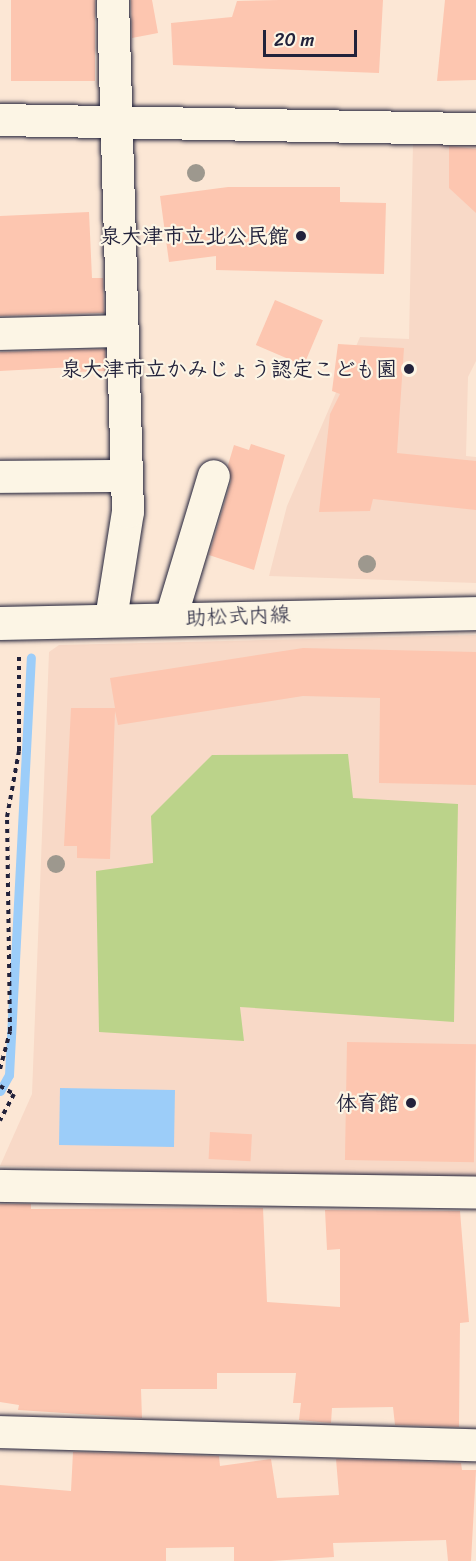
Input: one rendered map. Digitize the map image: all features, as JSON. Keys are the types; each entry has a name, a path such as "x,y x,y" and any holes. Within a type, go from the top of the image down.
{"street":[{"path":"111,620 128,512 113,0"},
{"path":"0,120 476,129"},
{"path":"0,334 122,331"},
{"path":"0,477 127,476"},
{"path":"171,618 214,476"},
{"name":"助松式内線","path":"9,623 476,613"},
{"path":"0,1186 476,1193"},
{"path":"0,1432 38,1437 476,1444"}],"path":[{"path":"0,1069 10,1030 7,817 19,751 9,623"},
{"path":"0,1086 14,1094 0,1120"}],"shaded area":[{"name":"泉大津市立かみじょう認定こども園","path":"413,143 476,143 476,361 468,377 466,456 476,457 476,583 269,576 287,506 360,337 409,339"},
{"path":"476,635 476,1182 0,1166 32,1094 49,652 59,645"}],"green space":[{"path":"348,754 353,798 458,804 454,1022 240,1007 244,1041 99,1032 96,871 153,863 151,816 212,755"}],"water":[{"path":"60,1088 175,1090 174,1147 59,1145"}],"building":[{"path":"11,0 95,0 95,81 11,81"},
{"path":"131,0 152,0 158,33 132,38"},
{"path":"383,0 379,73 173,65 171,23 232,17 237,1"},
{"path":"445,0 476,0 476,80 437,81"},
{"path":"449,146 476,149 476,213 449,188"},
{"name":"泉大津市立北公民館","path":"228,187 340,187 340,202 386,203 384,274 216,270 216,256 169,262 160,196"},
{"path":"89,212 92,278 103,278 104,313 0,316 0,216"},
{"path":"275,300 323,320 304,365 256,345"},
{"path":"338,344 404,348 397,453 476,461 476,510 373,499 370,511 319,512 330,414 340,394 332,391"},
{"path":"105,349 106,371 73,372 73,367 0,371 0,352"},
{"path":"251,444 285,455 254,570 209,555 231,481 228,465 234,445 249,450"},
{"path":"303,648 476,652 476,785 379,783 380,698 303,696 118,725 115,711 110,859 77,858 77,846 64,846 71,708 115,708 110,678"},
{"name":"体育館","path":"347,1042 476,1044 474,1162 345,1160"},
{"path":"210,1132 252,1134 251,1161 209,1159"},
{"path":"0,1204 31,1204 31,1209 263,1208 267,1302 340,1307 340,1249 327,1250 325,1210 460,1211 469,1322 460,1323 459,1427 395,1425 393,1407 332,1408 331,1423 299,1420 301,1403 293,1403 296,1373 217,1373 217,1389 141,1389 142,1418 18,1410 19,1405 0,1402"},
{"path":"73,1452 219,1456 220,1466 271,1459 277,1498 339,1495 336,1459 461,1463 462,1470 476,1470 471,1561 448,1561 446,1540 333,1543 334,1557 271,1561 234,1561 234,1547 166,1548 166,1561 0,1561 0,1485 71,1491"}],"waterway":[{"path":"0,1091 9,1075 31,658"}],"place":[{"name":"泉大津市立北公民館","path":"301,236"},
{"name":"泉大津市立かみじょう認定こども園","path":"409,369"},
{"name":"体育館","path":"411,1103"}]}
